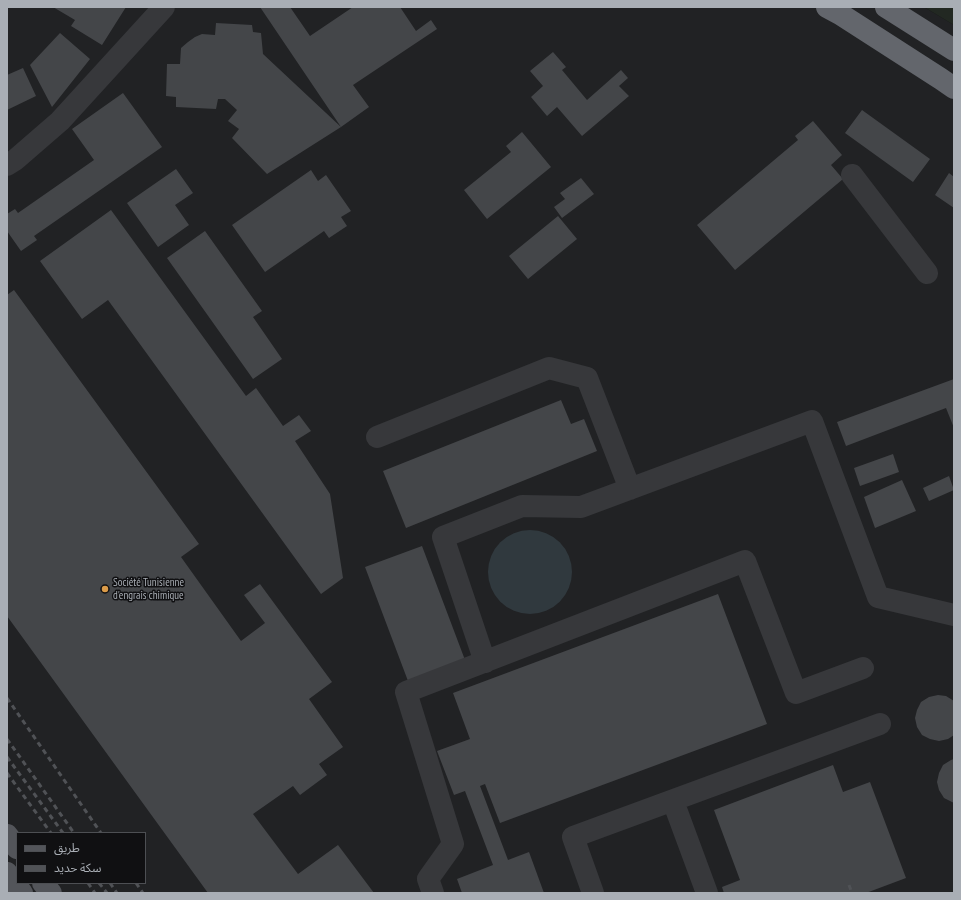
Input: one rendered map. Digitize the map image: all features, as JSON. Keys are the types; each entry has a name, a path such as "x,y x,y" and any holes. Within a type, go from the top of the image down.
{"highway":[{"path":"827,7 954,88"},
{"path":"886,7 954,50"}],"main road":[{"path":"7,835 16,847"},
{"path":"7,873 22,893"},
{"path":"44,884 51,893"}],"street":[{"path":"7,165 15,160 60,121 164,7"},
{"path":"852,175 927,273"},
{"path":"376,437 549,368 587,378 630,489"},
{"path":"485,662 443,537 522,506 581,507 812,422 878,597 954,615"},
{"path":"433,893 428,879 453,844 406,692 745,561 796,693 863,668"},
{"path":"593,893 573,837 880,724"},
{"path":"673,801 707,893"}],"shaded area":[{"path":"7,7 924,7 954,25 954,893 7,893"},
{"path":"924,7 954,7 954,25"},
{"path":"530,530 546,533 560,542 569,556 572,572 569,588 560,602 546,611 530,614 514,611 500,602 491,588 488,572 491,556 500,542 514,533"}],"building":[{"path":"53,7 126,7 102,45 71,26 75,20"},
{"path":"260,7 290,7 310,36 353,7 400,7 416,31 431,20 437,29 353,85 369,107 341,127"},
{"path":"216,23 252,25 253,32 261,33 263,54 341,127 267,174 232,138 239,129 228,121 237,110 225,99 218,99 216,109 176,107 176,97 166,96 167,64 180,64 181,48 195,37 202,34 215,35"},
{"path":"60,33 90,59 52,107 30,65"},
{"path":"553,52 566,67 562,70 587,100 621,70 628,78 619,86 629,96 582,136 557,107 547,116 531,97 543,86 530,71"},
{"path":"23,68 36,96 7,110 7,75"},
{"path":"123,93 162,147 34,236 37,240 21,251 7,231 7,214 15,209 18,213 94,160 72,129"},
{"path":"862,110 930,159 913,182 845,133"},
{"path":"813,121 842,155 831,165 843,179 735,270 697,225 798,140 795,136"},
{"path":"522,132 551,167 487,219 464,190 511,152 506,146"},
{"path":"176,169 193,193 175,205 189,225 158,247 127,203"},
{"path":"311,170 318,181 326,175 351,211 341,217 347,226 329,238 324,231 265,272 232,225"},
{"path":"949,173 954,177 954,208 935,195"},
{"path":"581,178 594,194 562,218 554,207 565,199 560,193"},
{"path":"111,210 246,396 256,388 283,426 299,415 311,431 295,441 330,494 343,578 321,594 108,300 82,319 40,261"},
{"path":"558,216 577,239 528,279 509,256"},
{"path":"205,231 262,311 253,317 282,359 253,379 167,258"},
{"name":"Société Tunisienne d'engrais chimique","path":"14,290 199,544 181,557 241,641 265,623 244,595 260,584 332,682 309,699 343,747 319,764 327,775 300,795 293,786 253,814 298,874 338,845 374,893 208,893 7,616 7,295"},
{"path":"954,379 954,428 946,408 846,446 837,422"},
{"path":"561,400 571,424 584,419 597,451 406,528 383,471"},
{"path":"893,454 899,472 860,486 854,468"},
{"path":"949,476 954,490 929,501 923,488"},
{"path":"902,480 916,511 875,528 864,497"},
{"path":"422,546 465,660 408,681 365,567"},
{"path":"718,594 767,724 500,823 485,784 480,786 508,860 529,852 544,893 462,893 457,879 493,865 465,791 454,795 437,751 470,739 453,693"},
{"path":"938,695 946,696 954,701 954,735 948,739 939,741 922,735 917,727 915,718 921,702 929,697"},
{"path":"954,759 954,803 944,798 939,790 937,782 943,765"},
{"path":"833,765 843,792 870,782 906,878 866,893 724,893 722,887 740,880 714,810"}],"railway":[{"path":"7,698 100,832"},
{"path":"7,739 73,832"},
{"path":"7,757 62,832"},
{"path":"7,773 50,832"},
{"path":"89,884 95,893"},
{"path":"100,884 107,893"},
{"path":"111,884 117,893"},
{"path":"137,884 143,893"},
{"path":"849,885 852,893"}],"place":[{"name":"Société Tunisienne d'engrais chimique","path":"105,589"}]}
